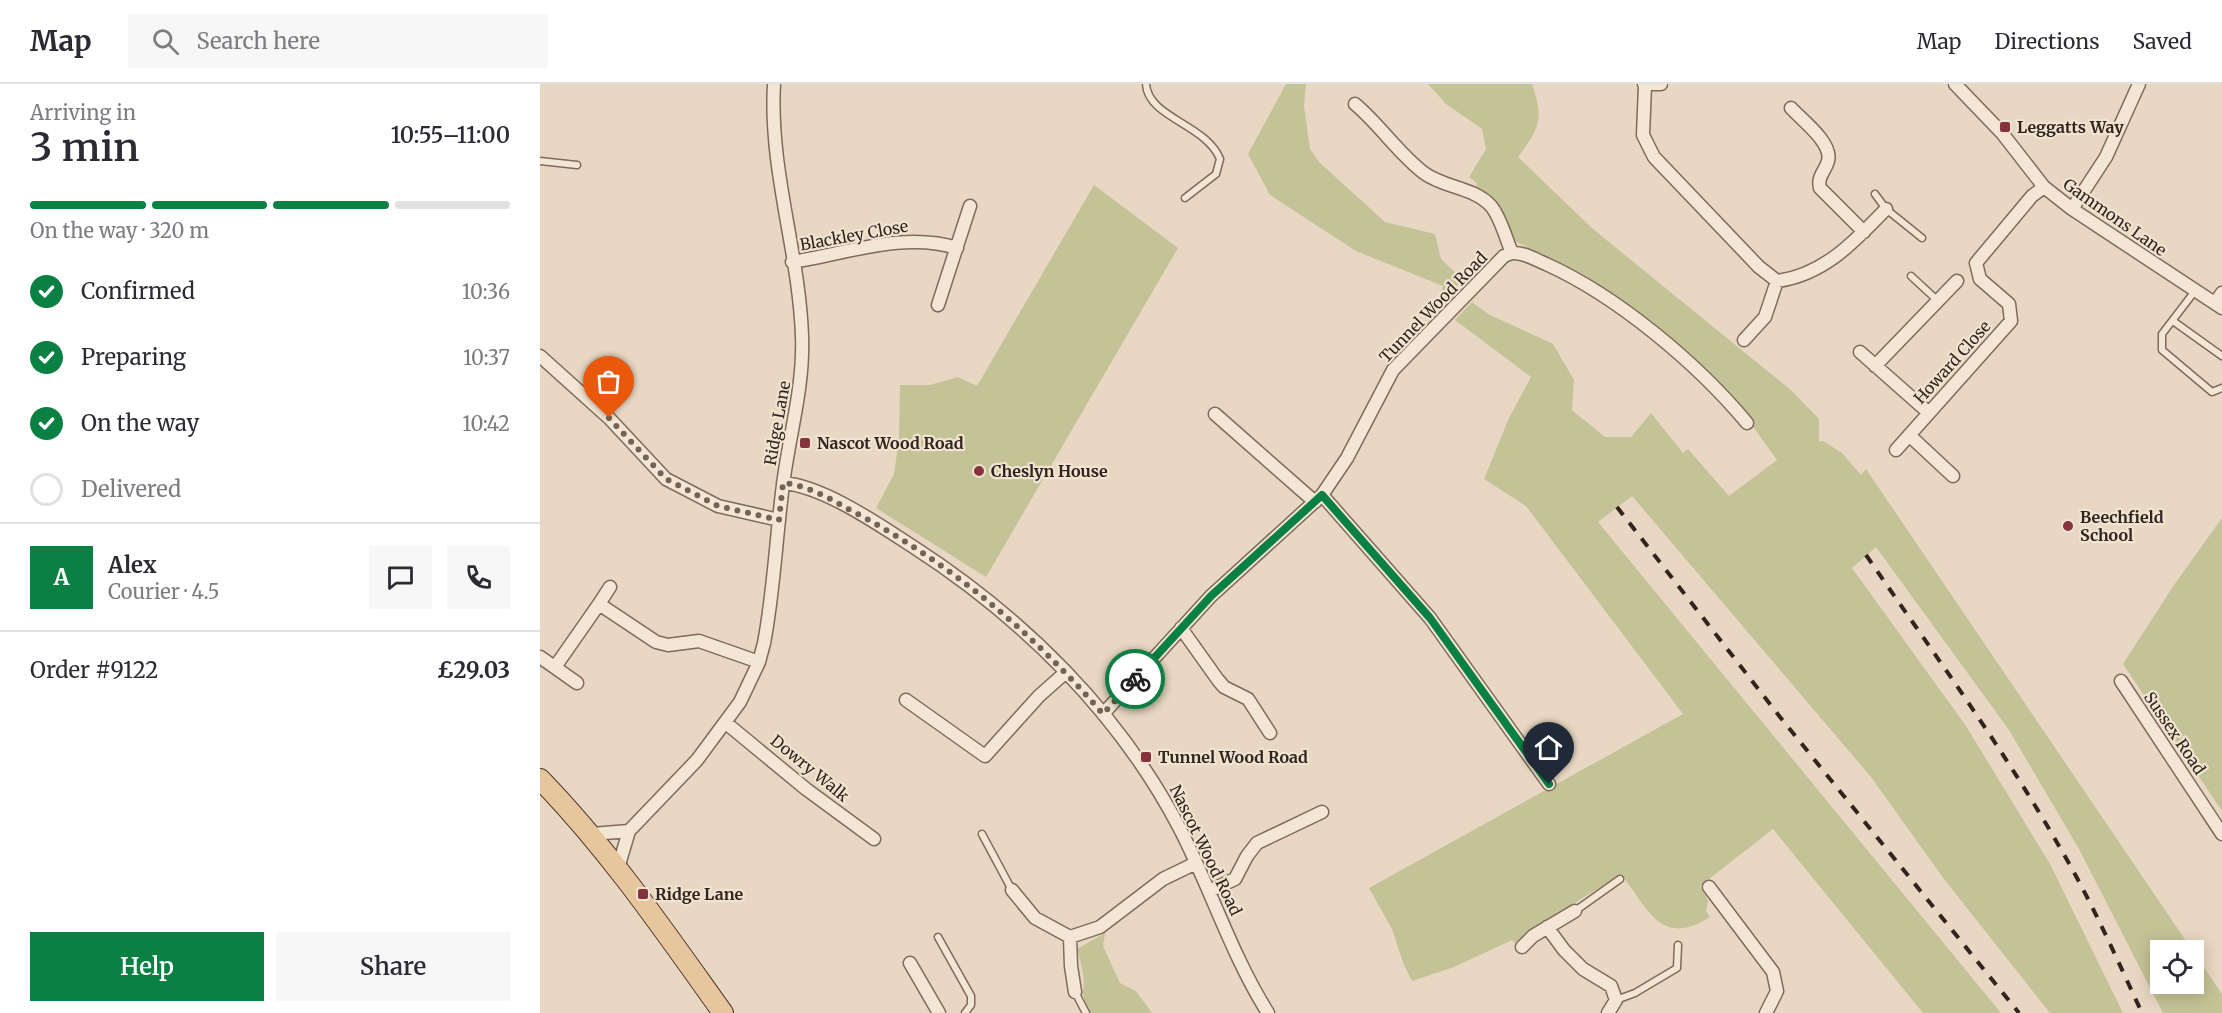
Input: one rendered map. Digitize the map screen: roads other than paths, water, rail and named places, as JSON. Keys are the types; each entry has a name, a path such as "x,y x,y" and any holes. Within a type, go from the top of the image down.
{"main road":[{"path":"540,779 592,834 723,1013"}],"street":[{"name":"Ridge Lane","path":"618,868 629,831 697,760 740,702 759,662 768,621 783,483 802,378 802,336 775,152 774,84"},
{"path":"1661,84 1645,85 1643,135 1654,157 1759,267 1777,281 1796,277 1844,252 1886,209"},
{"path":"2072,210 2106,157 2139,84"},
{"name":"Gammons Lane","path":"1958,85 2002,133 2044,187 2072,210 2218,306"},
{"path":"1355,104 1374,119 1424,173 1440,183 1473,194 1491,207 1512,253 1526,255 1588,285 1682,357 1723,395 1747,423"},
{"path":"1791,108 1827,148 1828,160 1819,180 1824,194 1864,232"},
{"name":"Howard Close","path":"1896,450 2011,321 2009,304 1980,279 1976,263 2032,196 2044,187"},
{"path":"938,304 970,206"},
{"name":"Blackley Close","path":"792,262 912,241 933,242 957,248"},
{"name":"Tunnel Wood Road","path":"1103,714 1211,596 1319,499 1347,458 1393,370 1500,261 1512,253"},
{"path":"1744,339 1765,317 1777,281"},
{"path":"1875,366 1957,281"},
{"path":"2218,306 2222,292"},
{"path":"1860,352 1929,413"},
{"path":"540,356 609,418 666,479 718,506 779,520"},
{"path":"1215,414 1319,499 1430,618 1549,784"},
{"path":"1909,435 1953,476"},
{"name":"Nascot Wood Road","path":"783,483 794,484 821,494 895,535 931,559 1008,616 1066,672 1103,714 1148,774 1181,831 1268,1013"},
{"path":"555,668 610,587"},
{"path":"599,604 656,642 668,645 699,641 759,662"},
{"path":"1181,628 1218,680 1224,687 1248,699 1270,733"},
{"path":"540,657 577,683"},
{"path":"906,700 985,756 1039,696 1066,672"},
{"name":"Sussex Road","path":"2121,681 2222,834"},
{"name":"Dowry Walk","path":"726,723 806,789 874,839"},
{"path":"1209,891 1236,879 1246,856 1257,843 1322,812"},
{"path":"592,834 629,831"},
{"path":"1012,890 1025,909 1042,924 1070,937 1100,927 1163,879 1196,863"},
{"path":"1709,887 1773,972 1777,991 1766,1013"},
{"path":"1522,947 1547,927 1575,910"},
{"path":"1547,927 1564,950 1583,969 1611,986 1616,1000 1608,1013"},
{"path":"1070,937 1071,966 1076,992"},
{"path":"909,963 939,1013"}],"lane":[{"path":"1146,84 1146,95 1206,138 1220,159 1216,174 1203,187 1185,198"},
{"path":"540,161 578,165"},
{"path":"1875,194 1886,209 1922,238"},
{"path":"1911,276 1938,302"},
{"path":"2195,291 2161,340 2164,354 2212,392 2222,388"},
{"path":"2173,321 2222,356"},
{"path":"982,834 1012,890"},
{"path":"1575,910 1620,879"},
{"path":"938,937 971,996 971,1005 965,1013"},
{"path":"1616,1000 1635,993 1677,968 1678,945"},
{"path":"1076,992 1086,1013"}],"railway":[{"path":"1617,507 1780,717 2019,1013"},
{"path":"1866,555 1966,699 2037,808 2082,887 2142,1013"}],"place":[{"name":"Leggatts Way","path":"2005,127"},
{"name":"Nascot Wood Road","path":"805,443"},
{"name":"Cheslyn House","path":"979,471"},
{"name":"Beechfield School","path":"2068,526"},
{"name":"Tunnel Wood Road","path":"1146,757"},
{"name":"Ridge Lane","path":"643,894"}]}
